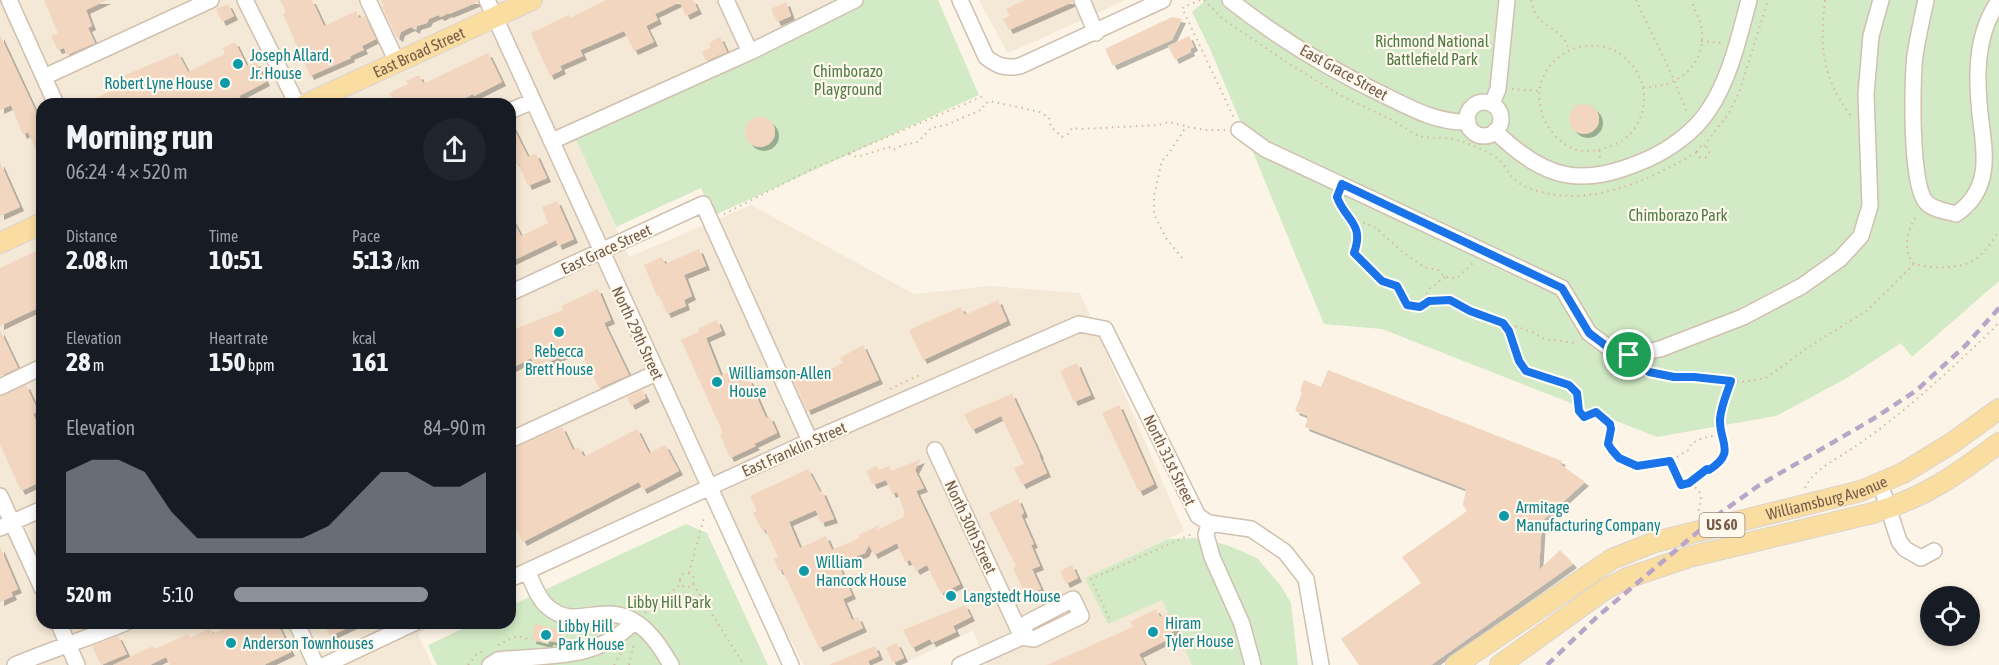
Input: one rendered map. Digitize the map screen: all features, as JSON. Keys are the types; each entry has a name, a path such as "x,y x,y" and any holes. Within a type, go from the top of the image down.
{"main road":[{"name":"East Broad Street","path":"319,98 397,62 491,8 532,0"},
{"path":"0,243 36,226"},
{"name":"Williamsburg Avenue","path":"1456,665 1612,559 1655,542 1827,500 1880,483 1903,473 1952,443 1999,409"},
{"name":"Williamsburg Avenue","path":"1500,665 1604,590 1627,578 1689,557 1888,508 1933,489 1999,443"}],"street":[{"path":"9,0 53,98"},
{"path":"44,77 212,0"},
{"path":"245,0 294,98"},
{"path":"368,0 397,62"},
{"path":"726,0 750,52"},
{"path":"552,141 750,52 855,0"},
{"path":"960,0 986,57 1002,67 1020,66 1096,33 1163,0"},
{"path":"1082,0 1096,33"},
{"name":"East Grace Street","path":"1230,0 1335,71 1419,112 1453,122 1468,122 1471,129 1478,134 1487,135 1495,131"},
{"path":"1492,104 1498,88 1507,0"},
{"path":"1468,122 1470,110 1476,104 1484,102 1492,104 1498,109 1501,117 1500,125 1495,131 1524,158 1540,167 1578,177 1611,173 1653,156 1676,143 1707,113 1720,92 1749,0"},
{"path":"1236,124 1265,149 1562,288 1589,333 1621,357 1660,349 1743,317 1802,286 1840,259 1861,236 1870,206 1866,94 1871,38 1881,0"},
{"path":"1926,0 1915,57 1913,136 1920,189 1925,202 1934,208 1956,214 1968,206 1975,196 1983,172 1983,142 1978,101 1979,57 1985,28 1999,1"},
{"name":"North 29th Street","path":"491,8 708,488 791,665"},
{"path":"516,108 533,100"},
{"name":"East Grace Street","path":"516,290 703,204 810,441"},
{"name":"East Franklin Street","path":"516,575 810,441 1079,324"},
{"name":"North 31st Street","path":"1079,324 1106,329 1198,516 1208,529 1251,529 1285,552 1306,579 1321,665"},
{"path":"0,387 36,371"},
{"path":"516,437 656,373"},
{"name":"North 30th Street","path":"935,450 1022,637 960,665"},
{"path":"1880,483 1899,541 1905,549 1926,558"},
{"path":"0,496 6,525 36,578"},
{"path":"6,525 36,512"},
{"path":"1208,529 1212,557 1242,624 1253,665"},
{"path":"516,576 548,608 567,617 583,618 609,614 625,616 635,628 652,635 671,665"},
{"path":"490,665 498,660 577,653 635,628"},
{"path":"61,629 77,665"},
{"path":"15,665 52,649 84,640 110,629"},
{"path":"299,629 316,665"},
{"path":"325,665 401,629"},
{"path":"1487,644 1500,665"}],"path":[{"path":"849,153 857,157 889,147 893,150 918,142 931,128 946,125 983,109 984,104 990,101 1040,112 1049,118 1051,127 1062,137 1072,128 1158,125 1169,122 1205,130 1236,124 1182,8 1200,0"},
{"path":"1531,0 1536,16 1545,25 1563,36 1569,51"},
{"path":"1636,0 1675,82 1689,118"},
{"path":"1643,87 1675,82 1694,64 1701,41 1700,20 1695,13 1693,0"},
{"path":"1825,0 1821,34 1829,80 1839,100 1868,132"},
{"path":"1701,41 1725,44"},
{"path":"1593,45 1610,48 1623,55 1633,66 1645,96 1642,110 1630,135 1618,144 1599,150 1573,149 1557,139 1541,114 1539,91 1542,80 1549,66 1569,51 1593,45"},
{"path":"1513,89 1539,91"},
{"path":"716,218 814,168 986,95"},
{"path":"1182,258 1157,222 1154,214 1154,196 1162,160 1189,126"},
{"path":"1700,147 1708,148 1709,154 1706,157 1702,158 1698,154 1700,147"},
{"path":"1599,150 1601,166"},
{"path":"1342,184 1337,197 1341,208 1353,218 1376,228 1401,251 1424,267 1438,270 1444,277"},
{"path":"1925,202 1914,218 1906,240 1907,256 1914,264 1942,267 1963,265 1978,258 1999,231"},
{"path":"1353,218 1358,232 1354,253 1382,281 1397,286 1407,305 1420,307 1429,301 1450,300 1470,311 1532,332 1544,339 1582,343 1601,342"},
{"path":"1429,301 1425,297 1429,289 1444,277 1457,278 1472,265 1480,249"},
{"path":"1629,355 1649,372 1674,377 1743,382 1766,378 1810,346 1868,310 1914,264"},
{"path":"1803,493 1808,481 1826,466 1867,439 1921,398 1999,322"},
{"path":"1503,323 1509,331 1519,361 1526,371 1569,385 1577,393 1579,411 1584,417 1596,412 1610,424 1608,444 1619,458 1637,466 1670,461 1689,450 1691,444 1700,438 1713,435 1722,437"},
{"path":"890,389 920,375"},
{"path":"1670,461 1681,485 1689,483 1707,469 1721,462 1726,449 1720,419 1731,381"},
{"path":"1689,483 1698,488 1702,496 1697,521"},
{"path":"689,573 704,518"},
{"path":"1109,618 1091,579 1208,529"},
{"path":"689,573 694,577 693,584 744,665"},
{"path":"629,665 635,628 681,584 681,576 689,573"},
{"path":"681,584 687,587 693,584"}],"shaded area":[{"path":"0,0 842,0 571,130 629,257 751,205 914,294 990,286 1080,293 1184,531 1085,578 1162,600 1192,665 987,665 973,631 900,665 804,665 708,488 516,576 516,98 36,98 36,629 427,629 418,634 432,665 0,665"},
{"path":"979,0 1126,0 1007,52"}],"green space":[{"name":"Chimborazo Playground","path":"862,0 938,0 979,95 713,216 701,188 616,227 575,138"},
{"name":"Chimborazo Park","path":"1206,0 1999,0 1999,281 1912,357 1901,343 1847,378 1776,416 1657,437 1382,329 1324,324 1211,51 1192,12"},
{"name":"Libby Hill Park","path":"686,524 707,533 768,665 437,665 428,645 462,629 516,629 516,603"},
{"path":"1197,538 1227,545 1257,558 1281,586 1291,603 1298,665 1192,665 1162,600 1108,624 1085,578 1168,539"}],"building":[{"path":"44,0 107,0 86,10 92,26 88,28 95,43 67,55 64,48 58,50 51,36 58,33"},
{"path":"280,0 312,0 324,26 356,11 359,18 365,16 376,39 362,46 364,50 350,56 351,58 310,76 283,14 286,12"},
{"path":"381,0 477,0 478,2 441,17 438,15 429,19 427,23 417,26 416,30 411,27 401,32 399,38 382,7 384,6"},
{"path":"606,0 693,0 698,10 686,16 680,2 655,14 658,20 646,26 654,42 634,51 624,31 580,50 583,56 560,66 562,70 550,76 531,33 569,15 570,18"},
{"path":"1025,0 1072,0 1073,2 1009,30 1003,19 1010,16 1006,9"},
{"path":"786,2 791,16 777,22 771,9"},
{"path":"228,4 234,16 222,22 216,9"},
{"path":"1172,17 1182,19 1172,40 1113,66 1105,49"},
{"path":"0,35 36,112 36,150 28,132 23,135 11,105 0,110"},
{"path":"1189,36 1194,47 1190,49 1191,52 1175,60 1168,46"},
{"path":"720,37 727,52 706,61 702,52 711,47 709,43"},
{"path":"235,42 247,66 256,62 266,82 239,96 240,98 96,98 121,86 118,78 178,53 188,72 225,54 223,48"},
{"path":"488,53 502,82 465,98 392,98 389,93 408,84 406,81 419,75 423,83"},
{"path":"1584,104 1595,108 1599,119 1595,130 1584,134 1573,130 1569,119 1573,108"},
{"path":"760,117 771,121 775,132 771,143 760,147 749,143 745,132 749,121"},
{"path":"516,133 528,157 536,154 547,178 528,186 516,163"},
{"path":"0,162 20,207 0,216"},
{"path":"557,201 574,239 558,246 556,240 516,259 516,226 521,236 548,223 542,207"},
{"path":"699,249 706,266 684,275 692,296 684,300 686,306 667,314 644,265 662,257 665,264"},
{"path":"36,251 36,309 0,326 0,268"},
{"path":"598,289 611,320 604,323 629,375 599,388 579,348 537,370 531,358 516,366 516,329 563,310 561,306"},
{"path":"998,300 1007,321 923,360 909,330 961,307 965,315"},
{"path":"717,320 722,331 706,338 721,376 735,369 740,382 749,379 766,418 770,417 777,433 730,458 720,434 723,433 681,340"},
{"path":"0,330 18,368 0,376"},
{"path":"863,345 879,380 807,411 792,377 807,370 810,378 822,373 843,363 840,358"},
{"path":"1077,363 1091,395 1074,402 1060,371"},
{"name":"Armitage Manufacturing Company","path":"1328,370 1562,461 1560,464 1585,482 1542,521 1539,570 1560,550 1573,564 1431,665 1359,665 1341,639 1421,583 1402,557 1467,511 1463,505 1466,489 1305,427 1308,416 1295,411 1304,380 1321,387"},
{"path":"26,385 36,407 36,412 33,414 36,421 36,484 21,491 0,444 0,397"},
{"path":"642,390 646,398 631,406 627,397"},
{"path":"1012,394 1047,473 1022,485 1014,468 1024,464 1001,416 972,430 964,414"},
{"path":"1119,405 1154,484 1139,492 1102,413"},
{"path":"562,427 573,450 579,447 584,457 637,429 649,453 665,445 679,471 643,490 639,482 523,542 516,529 516,447"},
{"path":"921,459 915,470 924,488 916,491 960,584 941,594 927,565 916,571 910,560 905,562 897,543 874,555 869,545 865,553 838,564 852,595 843,599 852,620 858,617 863,628 819,648 782,569 779,571 774,559 778,557 765,529 762,530 753,513 757,511 750,496 808,469 820,492 822,491 834,519 821,523 816,510 789,522 800,548 826,536 832,550 860,538 858,535 880,525 877,530 904,517 905,513 897,492 892,494 886,480 873,485 866,471 877,466 879,470 889,466 891,471"},
{"path":"1018,499 1024,513 1021,515 1034,544 1031,545 1040,566 1032,569 1041,589 1026,596 1013,568 1016,566 989,513"},
{"path":"0,547 18,589 11,592 13,596 0,602"},
{"path":"1072,565 1078,578 1066,584 1060,571"},
{"path":"965,605 971,617 953,626 956,632 932,643 930,639 912,648 903,630"},
{"path":"1156,609 1160,617 1168,613 1176,630 1167,634 1169,639 1139,654 1145,665 1047,665 1133,627 1130,622"},
{"name":"Libby Hill Park House","path":"535,624 554,628 568,644 549,641 549,644 532,640"},
{"path":"210,629 213,634 223,629 280,629 291,652 264,665 170,665 166,657 150,665 113,665 153,646 155,649 188,634 190,638"},
{"path":"326,629 345,629 330,636"},
{"path":"118,636 127,654 101,665 92,646"},
{"path":"897,643 904,658 893,663 886,648"},
{"path":"875,646 879,656 868,661 870,665 829,665"}],"railway":[{"path":"1547,665 1597,617 1719,514 1758,486 1873,419 1917,390 1966,345 1999,308"}],"place":[{"name":"Joseph Allard, Jr. House","path":"238,64"},
{"name":"Robert Lyne House","path":"225,83"},
{"name":"Rebecca Brett House","path":"559,332"},
{"name":"Williamson-Allen House","path":"717,382"},
{"name":"Armitage Manufacturing Company","path":"1504,516"},
{"name":"William Hancock House","path":"804,571"},
{"name":"Langstedt House","path":"951,596"},
{"name":"Hiram Tyler House","path":"1153,632"},
{"name":"Libby Hill Park House","path":"546,635"},
{"name":"Anderson Townhouses","path":"231,643"}],"route":[{"path":"1342,184 1562,288 1589,333 1621,357 1629,355 1649,372 1674,377 1731,381 1720,419 1726,449 1721,462 1707,469 1689,483 1681,485 1670,461 1651,462 1637,466 1619,458 1608,444 1610,424 1596,412 1584,417 1579,411 1577,393 1569,385 1526,371 1519,361 1509,331 1503,323 1470,311 1450,300 1429,301 1420,307 1407,305 1397,286 1382,281 1354,253 1358,232 1353,218 1341,208 1337,197 1342,184"}],"park label":[{"name":"Richmond National Battlefield Park","path":"1432,50"}]}
